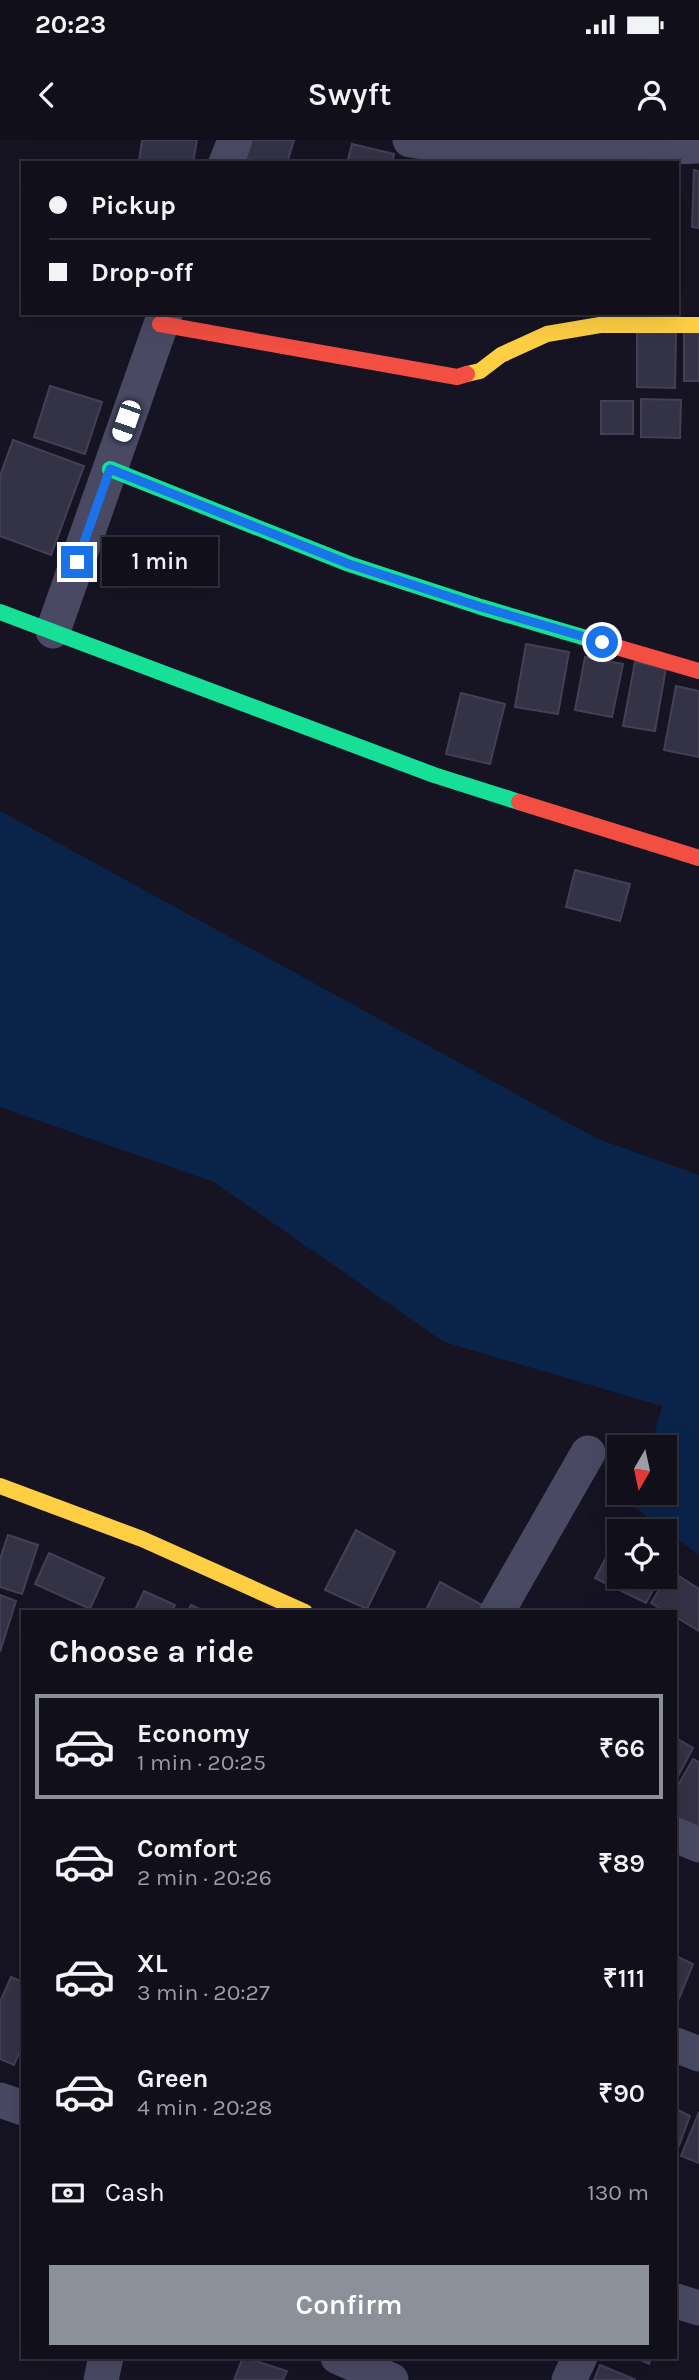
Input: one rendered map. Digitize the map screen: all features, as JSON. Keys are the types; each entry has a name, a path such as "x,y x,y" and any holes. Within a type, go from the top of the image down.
{"street":[{"path":"227,161 235,140"},
{"path":"410,140 506,154 699,146"},
{"path":"53,631 162,319 457,377 480,371 501,355 547,334 600,326 699,325"},
{"path":"110,469 349,564 481,607 699,671"},
{"path":"0,611 434,775 699,858"},
{"path":"498,1610 589,1453"},
{"path":"0,1486 142,1539 301,1610"},
{"path":"677,1835 699,1845"},
{"path":"677,2045 699,2054"},
{"path":"0,2100 21,2107"},
{"path":"677,2301 699,2308"},
{"path":"101,2380 106,2359"},
{"path":"343,2359 391,2380"},
{"path":"569,2380 579,2359"}],"water":[{"path":"0,811 598,1139 699,1175 699,1555 677,1539 677,1519 650,1519 634,1507 677,1505 677,1435 654,1435 662,1406 444,1342 214,1182 0,1107"}],"building":[{"path":"142,140 197,140 193,161 139,161"},
{"path":"248,140 294,140 288,161 241,161"},
{"path":"352,144 394,154 392,161 348,161"},
{"path":"694,170 699,171 699,228 692,227"},
{"path":"684,331 699,331 699,381 684,381"},
{"path":"637,332 676,332 675,388 637,387"},
{"path":"50,386 102,402 85,454 34,437"},
{"path":"641,399 681,400 680,438 641,437"},
{"path":"601,401 633,401 633,434 601,434"},
{"path":"13,440 84,466 51,555 0,536 0,476"},
{"path":"526,644 569,652 558,714 515,707"},
{"path":"585,657 623,664 612,717 575,710"},
{"path":"635,662 666,668 655,731 623,726"},
{"path":"676,686 699,691 699,757 664,750"},
{"path":"461,693 505,704 490,764 446,754"},
{"path":"575,870 630,884 620,921 566,907"},
{"path":"356,1530 395,1552 367,1609 325,1590"},
{"path":"8,1535 38,1545 22,1594 0,1587 0,1559"},
{"path":"49,1553 104,1578 90,1609 35,1584"},
{"path":"607,1556 607,1584 595,1578"},
{"path":"677,1575 699,1589 699,1631 677,1618 677,1610 663,1610 651,1603 660,1589 677,1589"},
{"path":"440,1582 482,1605 480,1610 426,1610"},
{"path":"617,1589 654,1589 646,1603"},
{"path":"144,1591 175,1605 173,1610 135,1610"},
{"path":"0,1595 16,1601 0,1652"},
{"path":"191,1605 202,1610 188,1610"},
{"path":"677,1739 693,1748 677,1778"},
{"path":"693,1759 699,1762 699,1830 677,1820 677,1787"},
{"path":"677,1956 693,1964 677,2004"},
{"path":"11,1977 21,1981 21,2049 14,2065 0,2059 0,2002"},
{"path":"677,2110 690,2116 677,2151"},
{"path":"699,2112 699,2163 681,2156"},
{"path":"242,2359 287,2371 283,2380 234,2380"},
{"path":"638,2359 651,2359 649,2364"},
{"path":"600,2365 636,2380 594,2380"}],"traffic: fast":[{"path":"110,469 349,564 613,646"},
{"path":"0,612 434,775 519,802"}],"traffic: slow":[{"path":"467,374 480,371 501,355 547,334 600,325 699,325"},
{"path":"0,1486 142,1539 301,1610"}],"traffic: jam":[{"path":"160,324 457,377 467,374"},
{"path":"613,646 699,671"},
{"path":"519,802 699,858"}],"route":[{"path":"77,562 110,469 349,564 481,607 602,642"}]}
